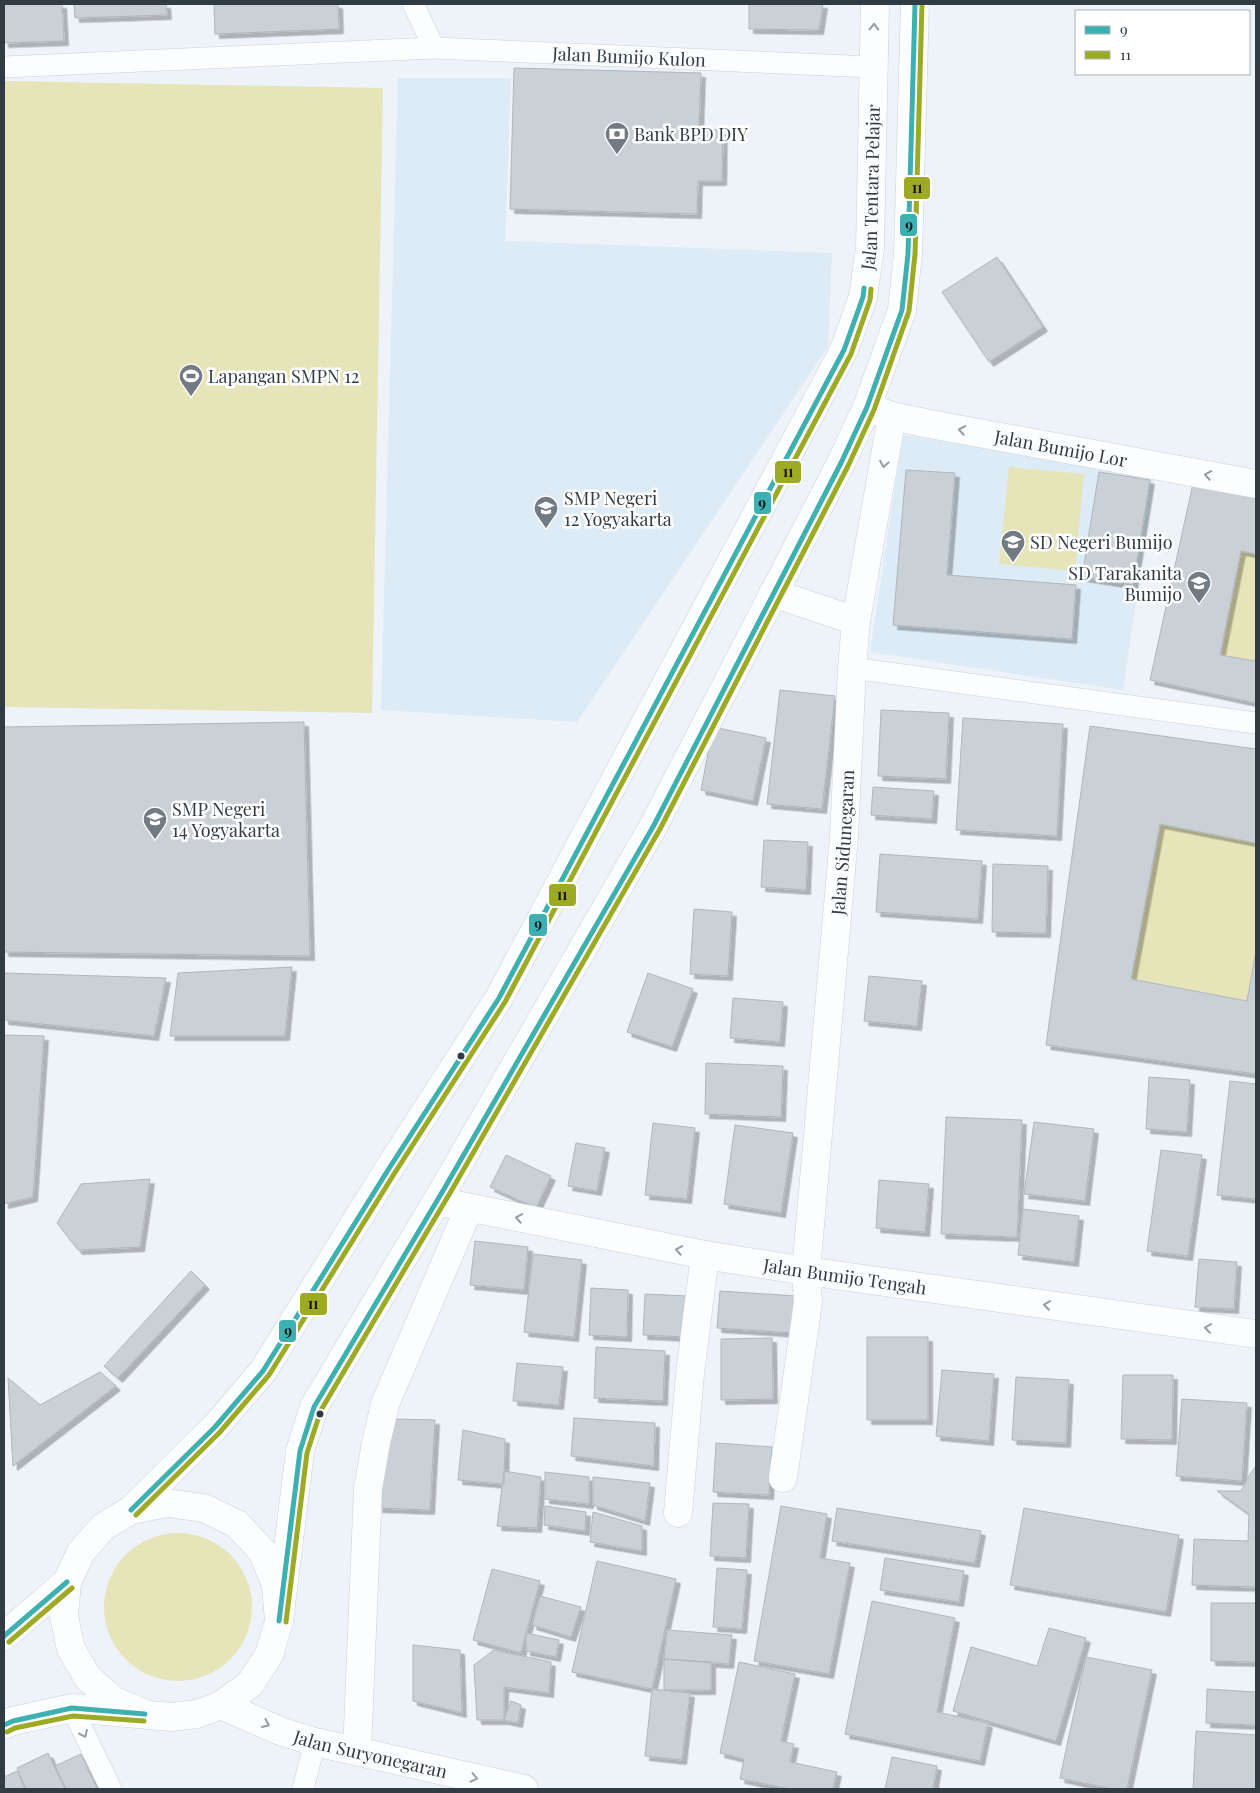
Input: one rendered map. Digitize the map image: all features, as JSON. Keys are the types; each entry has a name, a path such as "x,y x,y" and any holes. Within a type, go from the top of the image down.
{"main road":[{"name":"Jalan Tentara Pelajar","path":"132,1510 215,1427 263,1371 499,998 844,350 863,296 870,248 875,4"},
{"path":"4,1725 12,1721 72,1708 171,1718 197,1714 222,1705 250,1684 269,1655 279,1621 300,1451 314,1407 437,1201 654,825 842,463 880,411 902,310 908,254 915,4"},
{"name":"Jalan Bumijo Lor","path":"880,411 930,424 1256,484"},
{"name":"Jalan Sidunegaran","path":"783,1478 808,1302 806,1271 844,837 852,668 880,411"},
{"path":"773,593 856,621"},
{"name":"Jalan Bumijo Tengah","path":"437,1201 705,1255 806,1271 1256,1334"},
{"path":"357,1751 368,1488 376,1443 385,1404 468,1208"},
{"path":"678,1512 690,1374 705,1255"},
{"path":"145,1714 114,1701 88,1678 71,1649 64,1616 67,1582 81,1552 103,1527 132,1510 167,1503 204,1508 236,1524 262,1551 276,1585 279,1621"},
{"path":"4,1636 67,1582"},
{"name":"Jalan Suryonegaran","path":"222,1705 280,1731 315,1742 524,1789"}],"lane":[{"path":"413,4 434,48"},
{"name":"Jalan Bumijo Kulon","path":"4,67 434,48 873,67"},
{"path":"852,668 1256,723"},
{"path":"72,1708 111,1789"},
{"path":"303,1789 315,1742"}],"shaded area":[{"name":"SMP Negeri 12 Yogyakarta","path":"398,78 511,78 505,241 832,253 828,347 577,722 381,710"},
{"name":"SD Negeri Bumijo","path":"903,435 1155,473 1123,690 870,652"}],"green space":[{"name":"Lapangan SMPN 12","path":"4,81 383,88 372,713 4,707"},
{"path":"1009,467 1084,474 1075,571 999,564"},
{"path":"1241,551 1256,554 1255,661 1220,655"},
{"path":"1160,824 1256,843 1256,951 1247,1001 1131,979"},
{"path":"178,1533 192,1534 206,1539 219,1545 230,1555 240,1566 246,1579 251,1593 251,1621 246,1635 240,1648 230,1659 219,1669 206,1675 192,1680 178,1681 164,1680 150,1675 137,1669 126,1659 116,1648 110,1635 105,1621 104,1607 105,1593 110,1579 116,1566 126,1555 137,1545 150,1539 164,1534"}],"building":[{"path":"4,4 62,4 64,41 4,43"},
{"path":"74,4 166,4 167,15 75,18"},
{"path":"214,4 338,4 339,29 215,34"},
{"path":"749,4 823,4 819,30 749,29"},
{"name":"Bank BPD DIY","path":"514,68 701,73 699,129 723,130 722,181 698,181 697,214 510,209"},
{"path":"997,257 1043,327 989,362 942,292"},
{"path":"906,470 955,473 947,575 1076,585 1072,639 893,625"},
{"path":"1099,472 1150,480 1133,585 1082,577"},
{"name":"SD Tarakanita Bumijo","path":"1194,479 1256,497 1256,554 1241,551 1220,655 1255,661 1256,654 1256,703 1150,680"},
{"path":"780,690 835,696 822,809 767,804"},
{"path":"881,710 949,713 946,779 878,776"},
{"path":"963,718 1063,724 1057,836 956,830"},
{"name":"SMP Negeri 14 Yogyakarta","path":"304,722 310,956 4,952 4,727"},
{"path":"1090,726 1256,749 1256,843 1160,824 1131,979 1247,1001 1256,951 1256,1074 1046,1045"},
{"path":"713,727 766,738 753,801 701,790"},
{"path":"873,787 934,791 932,819 871,815"},
{"path":"764,840 808,842 806,890 761,887"},
{"path":"880,854 982,861 978,919 876,912"},
{"path":"993,864 1048,866 1046,933 992,932"},
{"path":"694,909 732,912 728,976 690,974"},
{"path":"292,967 285,1036 170,1036 178,973"},
{"path":"4,973 166,978 154,1036 4,1020"},
{"path":"648,973 693,989 672,1047 627,1032"},
{"path":"869,976 922,981 917,1026 864,1021"},
{"path":"733,998 783,1002 780,1042 730,1038"},
{"path":"4,1035 44,1036 33,1197 4,1204"},
{"path":"706,1063 783,1066 781,1117 705,1114"},
{"path":"1149,1077 1190,1080 1187,1132 1146,1129"},
{"path":"1230,1081 1256,1084 1256,1199 1217,1195"},
{"path":"946,1117 1022,1120 1017,1237 941,1234"},
{"path":"1034,1122 1094,1129 1085,1201 1024,1194"},
{"path":"653,1123 695,1128 687,1199 645,1195"},
{"path":"735,1125 793,1133 781,1213 724,1204"},
{"path":"576,1143 605,1148 597,1191 568,1186"},
{"path":"1161,1150 1202,1155 1188,1256 1147,1251"},
{"path":"506,1155 551,1176 536,1208 490,1187"},
{"path":"150,1179 140,1247 78,1250 57,1223 81,1184"},
{"path":"879,1180 929,1184 925,1232 876,1228"},
{"path":"1023,1209 1079,1216 1074,1262 1018,1255"},
{"path":"475,1241 528,1247 524,1290 470,1285"},
{"path":"533,1254 582,1260 574,1337 524,1332"},
{"path":"1199,1259 1237,1262 1234,1309 1195,1307"},
{"path":"191,1271 205,1285 118,1378 104,1366"},
{"path":"591,1288 628,1290 627,1337 589,1335"},
{"path":"720,1291 797,1296 795,1333 717,1328"},
{"path":"645,1294 688,1296 687,1337 643,1335"},
{"path":"867,1337 928,1337 928,1420 867,1420"},
{"path":"772,1338 773,1399 721,1400 721,1339"},
{"path":"596,1347 665,1351 663,1401 594,1398"},
{"path":"517,1363 563,1367 559,1405 513,1401"},
{"path":"942,1370 994,1374 989,1441 936,1436"},
{"path":"100,1372 116,1386 13,1466 8,1378 40,1405"},
{"path":"1123,1375 1173,1375 1172,1440 1121,1439"},
{"path":"1016,1377 1069,1380 1066,1443 1012,1440"},
{"path":"1182,1399 1247,1403 1242,1481 1176,1476"},
{"path":"574,1418 655,1423 654,1466 571,1456"},
{"path":"394,1419 435,1420 430,1510 378,1508"},
{"path":"463,1430 505,1439 504,1484 458,1480"},
{"path":"716,1443 772,1447 769,1495 713,1492"},
{"path":"1256,1466 1256,1587 1192,1585 1194,1539 1248,1541 1249,1514 1217,1491 1241,1491"},
{"path":"504,1471 541,1477 537,1528 497,1526"},
{"path":"545,1472 589,1477 589,1504 545,1499"},
{"path":"593,1477 650,1483 645,1521 593,1505"},
{"path":"713,1503 749,1504 746,1558 710,1556"},
{"path":"545,1506 586,1512 585,1531 544,1525"},
{"path":"781,1506 827,1514 820,1558 850,1563 829,1674 754,1661"},
{"path":"837,1508 981,1531 975,1563 832,1541"},
{"path":"1024,1508 1179,1535 1166,1612 1010,1585"},
{"path":"593,1512 642,1526 642,1551 590,1542"},
{"path":"885,1558 964,1571 959,1602 880,1590"},
{"path":"597,1561 676,1579 652,1689 572,1672"},
{"path":"717,1568 747,1570 742,1629 713,1627"},
{"path":"492,1569 540,1581 521,1653 473,1640"},
{"path":"540,1596 581,1607 571,1637 532,1625"},
{"path":"872,1601 955,1618 937,1712 988,1723 980,1761 845,1734"},
{"path":"1211,1603 1256,1603 1256,1662 1211,1661"},
{"path":"1049,1628 1086,1638 1056,1741 953,1711 971,1647 1037,1666"},
{"path":"667,1630 732,1635 729,1664 664,1659"},
{"path":"526,1633 559,1640 556,1657 526,1651"},
{"path":"413,1645 460,1650 462,1713 413,1701"},
{"path":"494,1650 551,1662 549,1693 504,1687 504,1720 477,1720 474,1665"},
{"path":"1086,1657 1152,1670 1127,1789 1113,1789 1060,1778"},
{"path":"664,1659 711,1662 711,1690 664,1690"},
{"path":"739,1662 795,1674 781,1741 794,1744 790,1762 837,1772 833,1789 790,1789 740,1779 744,1759 720,1753"},
{"path":"652,1689 690,1693 682,1760 645,1756"},
{"path":"1207,1689 1256,1692 1256,1725 1206,1723"},
{"path":"511,1701 521,1705 518,1723 504,1720"},
{"path":"1196,1731 1256,1735 1256,1789 1193,1789"},
{"path":"48,1753 65,1789 26,1789 17,1768"},
{"path":"81,1754 97,1789 66,1789 55,1766"},
{"path":"892,1757 937,1766 933,1789 885,1789"},
{"path":"17,1771 25,1789 4,1789 4,1777"}],"transit line":[{"name":"9","path":"279,1621 300,1451 314,1407 444,1189 654,825 841,463 867,407 902,310 908,254 915,4"},
{"name":"11","path":"286,1622 307,1453 321,1410 450,1193 660,829 848,466 874,410 909,311 915,254 922,4"},
{"name":"9","path":"131,1510 215,1427 263,1371 388,1170 499,998 844,350 863,297 864,288"},
{"name":"11","path":"136,1515 220,1432 269,1375 394,1174 505,1002 851,354 870,300 871,289"},
{"name":"9","path":"4,1636 67,1582"},
{"name":"11","path":"9,1642 72,1588"},
{"name":"9","path":"4,1725 13,1721 72,1708 145,1714"},
{"name":"11","path":"7,1732 15,1728 73,1716 144,1721"}],"place":[{"name":"Bank BPD DIY","path":"617,155"},
{"name":"Lapangan SMPN 12","path":"191,397"},
{"name":"SMP Negeri 12 Yogyakarta","path":"546,529"},
{"name":"SD Negeri Bumijo","path":"1013,563"},
{"name":"SD Tarakanita Bumijo","path":"1199,604"},
{"name":"SMP Negeri 14 Yogyakarta","path":"155,840"}]}
